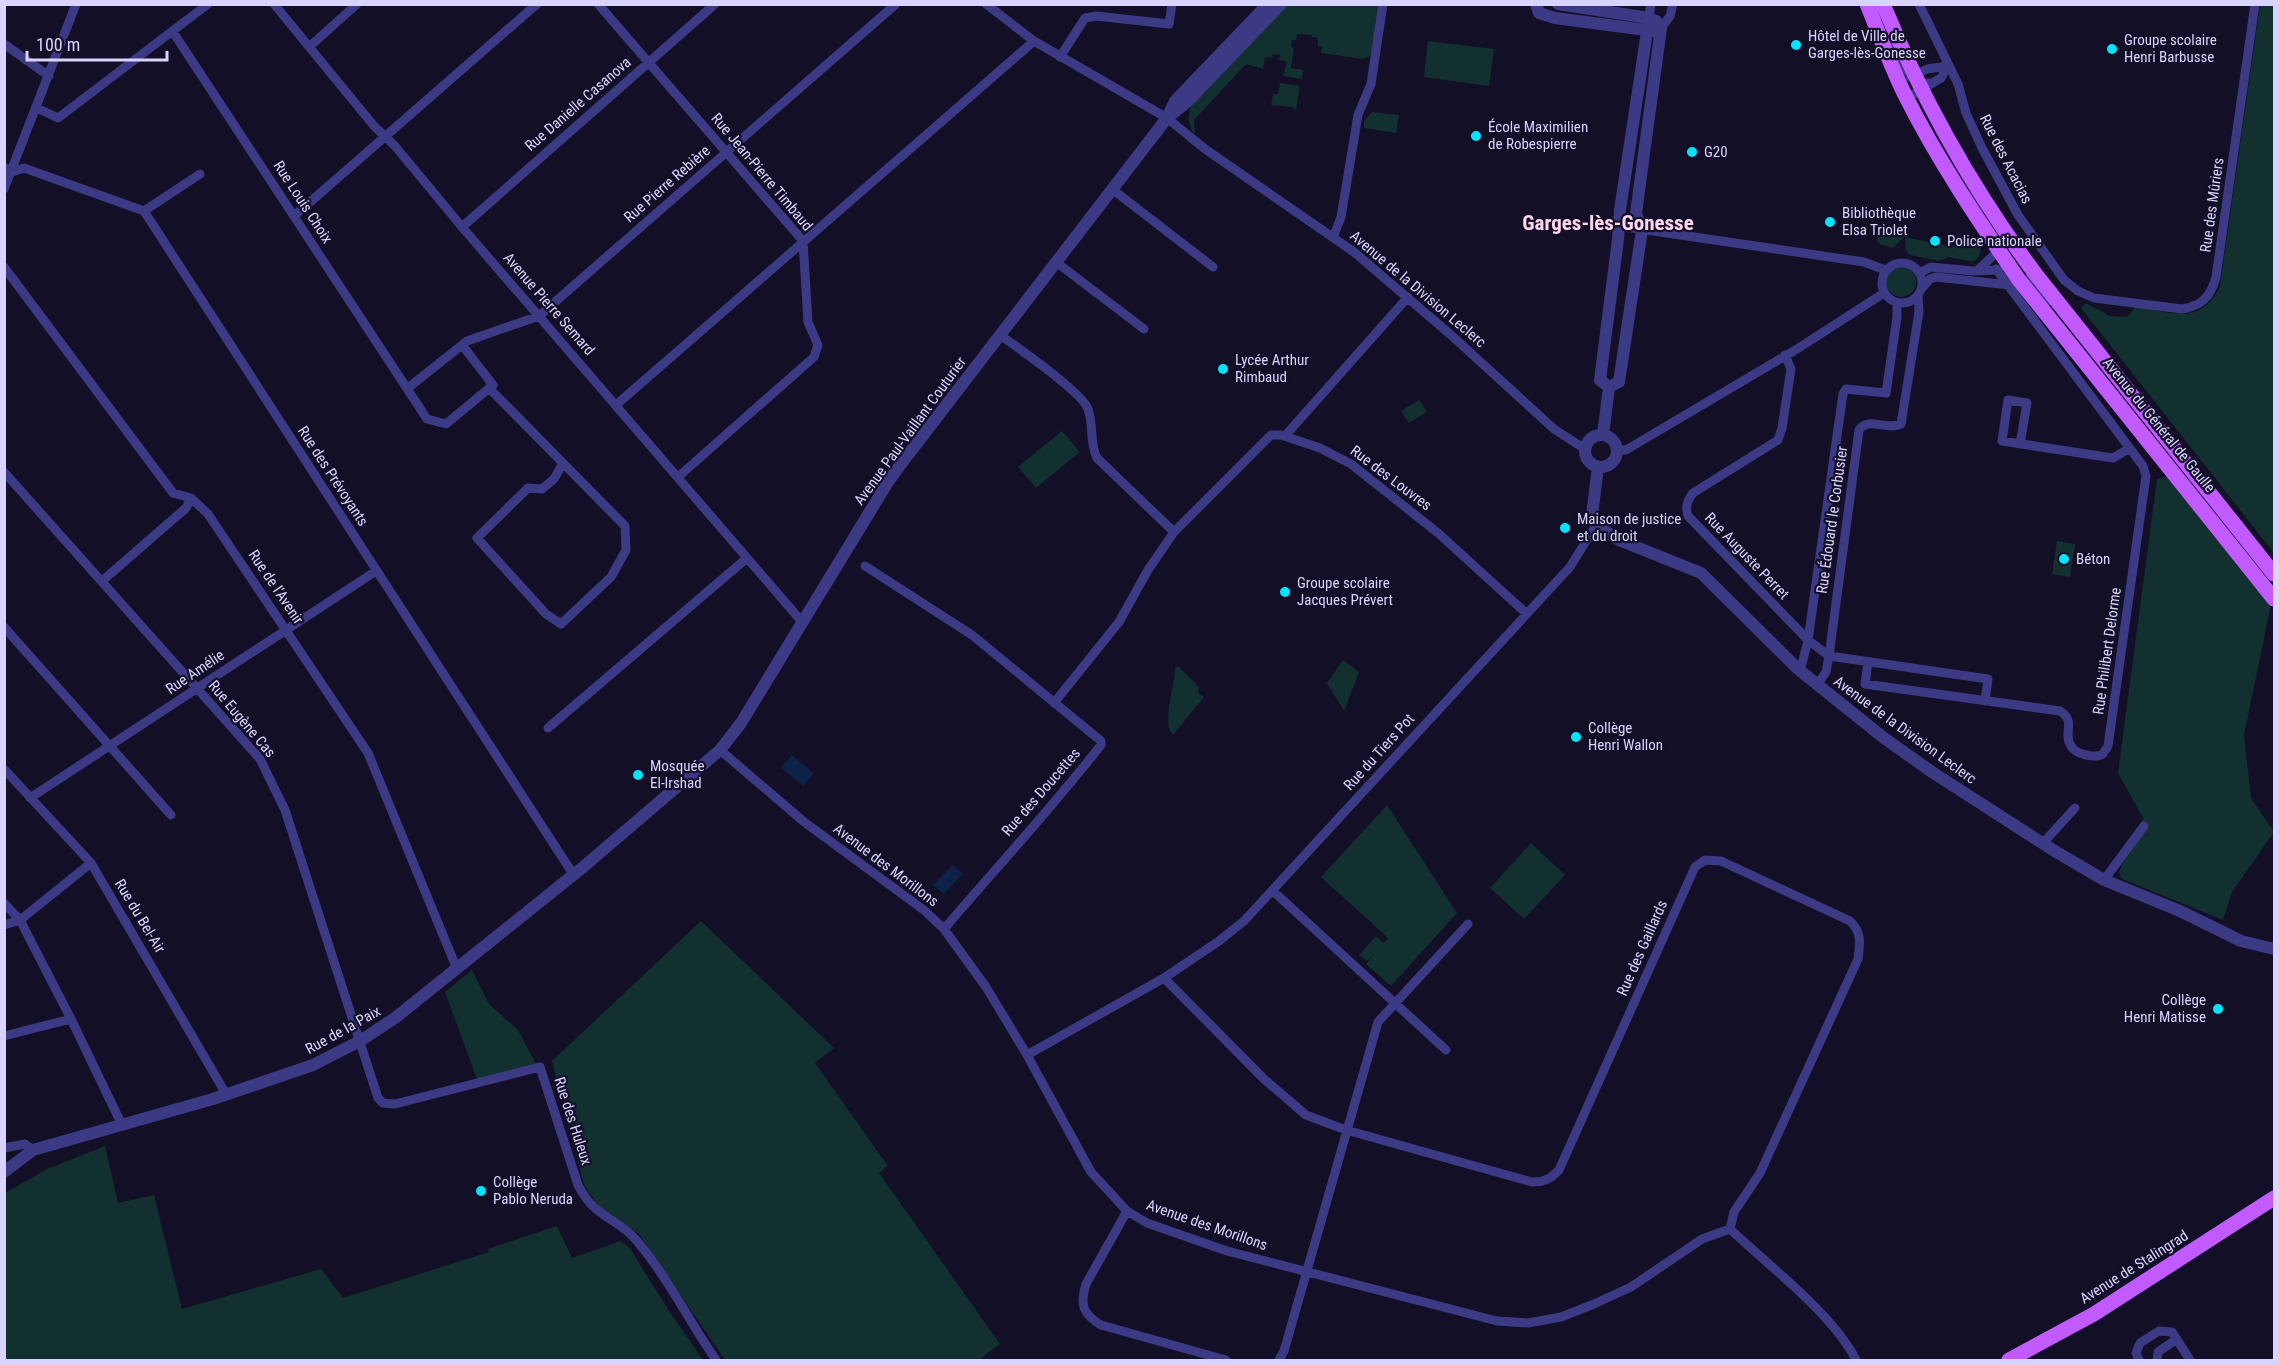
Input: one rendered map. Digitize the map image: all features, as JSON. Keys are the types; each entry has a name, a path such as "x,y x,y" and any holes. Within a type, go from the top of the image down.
{"main road":[{"name":"Avenue du Général de Gaulle","path":"1883,4 1916,82"},
{"name":"Avenue du Général de Gaulle","path":"1867,5 1916,82 1977,190 2020,253 2274,574"},
{"name":"Avenue du Général de Gaulle","path":"1916,82 1907,98 1957,187 2017,282 2274,599"},
{"name":"Avenue de Stalingrad","path":"2009,1360 2102,1308 2274,1198"}],"street":[{"path":"4,189 8,169 37,108 76,4"},
{"path":"37,108 58,118 208,4"},
{"name":"Avenue Pierre Semard","path":"274,4 385,137 803,623"},
{"path":"309,47 357,4"},
{"path":"294,216 537,4"},
{"name":"Rue Jean-Pierre Timbaud","path":"598,4 803,241 808,322 818,345 814,357 678,477"},
{"name":"Rue Danielle Casanova","path":"462,226 715,4"},
{"name":"Rue Pierre Rebière","path":"539,316 896,4"},
{"path":"1060,57 1086,18 1096,16 1169,24 1172,4"},
{"path":"1167,118 1170,109 1183,92 1268,4"},
{"path":"1167,118 1187,102 1281,4"},
{"path":"1333,238 1341,217 1358,115 1371,84 1383,4"},
{"path":"1536,4 1539,13 1550,17 1647,32 1660,28"},
{"path":"1558,4 1649,18 1656,21 1660,28"},
{"path":"1609,387 1600,380 1619,226 1651,4"},
{"path":"1609,387 1619,382 1642,230 1636,213 1660,28 1670,16 1673,4"},
{"name":"Rue des Acacias","path":"1919,4 1958,84 1966,113 1982,148 2018,215 2064,280 2078,291 2101,298"},
{"name":"Rue des Mûriers","path":"2101,298 2182,309 2194,307 2206,300 2213,288 2255,4"},
{"name":"Avenue de la Division Leclerc","path":"988,5 1034,41 1167,118 1205,149 1333,238 1408,297 1554,429 1585,449"},
{"name":"Rue Louis Choix","path":"173,32 427,419 446,424 489,388"},
{"path":"616,405 1034,41"},
{"path":"4,44 49,76"},
{"path":"1916,82 1927,69 1948,66"},
{"path":"1916,82 1941,78 1948,66"},
{"name":"Avenue Paul-Vaillant Couturier","path":"612,842 720,750 741,723 888,482 1167,118"},
{"path":"8,169 24,168 144,211 200,174"},
{"path":"1112,189 1213,267"},
{"name":"Rue des Prévoyants","path":"144,211 573,874"},
{"path":"1619,226 1864,262 1885,270"},
{"path":"1920,273 1931,267 1977,271 1998,251"},
{"path":"1920,273 1907,263 1899,262 1885,270 1881,286 1884,293 1897,303 1912,301 1930,279 1936,277 2017,282 2023,261 2020,253"},
{"path":"1056,262 1144,329"},
{"name":"Rue de l'Avenir","path":"4,267 173,493 191,498 208,514 368,753 457,969"},
{"name":"Avenue du Général de Gaulle","path":"1977,271 1996,269 2045,297 2067,324 2083,334"},
{"path":"1920,273 1920,292"},
{"name":"Rue Philibert Delorme","path":"1868,662 1865,684 2060,711 2067,716 2068,740 2076,752 2095,756 2103,754 2108,746 2146,476 2143,465 2017,282"},
{"name":"Rue Édouard le Corbusier","path":"1817,685 1826,672 1829,656 1859,430 1867,423 1897,426 1902,424 1920,292"},
{"path":"1617,450 1626,450 1884,293"},
{"path":"865,566 963,628 1054,703 1119,622 1148,570 1174,532 1271,435 1285,436 1408,297"},
{"path":"1886,393 1898,317 1897,303"},
{"path":"408,388 467,342 539,316"},
{"path":"1000,335 1084,399 1090,418 1092,448 1097,458 1174,532"},
{"path":"462,345 493,385 489,388 624,526 626,550 611,577 561,624 546,614 477,538 528,488 542,489 554,479 562,463"},
{"name":"Rue Auguste Perret","path":"1785,355 1791,369 1778,440 1693,493 1688,500 1686,510 1688,516 1808,640"},
{"path":"1603,435 1609,387"},
{"name":"Rue Édouard le Corbusier","path":"1798,669 1802,664 1808,640 1843,394 1846,388 1906,396"},
{"path":"2020,444 2027,402 2008,400 2002,441 2020,444 2113,458 2130,448"},
{"path":"1603,435 1612,440 1617,450 1612,463 1598,467 1586,459 1585,449 1593,437 1603,435"},
{"name":"Rue des Louvres","path":"1285,436 1320,448 1351,464 1438,533 1527,614"},
{"path":"1596,525 1593,515 1598,467"},
{"name":"Rue Eugène Cas","path":"4,472 260,759 285,810 360,1041"},
{"path":"102,581 186,508 191,498"},
{"name":"Avenue de la Division Leclerc","path":"1596,525 1619,540 1701,573 1817,685 1932,772 2043,843 2104,880 2180,911 2241,941 2274,949"},
{"name":"Rue du Tiers Pot","path":"1027,1055 1164,978 1232,931 1273,891 1570,567 1596,525"},
{"path":"548,728 747,558"},
{"name":"Rue Amélie","path":"30,798 376,571"},
{"path":"4,627 171,815"},
{"path":"1808,640 1829,656 1988,679 1985,701"},
{"name":"Rue des Doucettes","path":"944,929 1069,786 1101,745 1101,741 1054,703"},
{"name":"Avenue des Morillons","path":"720,750 803,821 924,910 944,929 986,987 1027,1055 1091,1172 1126,1211 1148,1224 1227,1251 1497,1322 1528,1323 1561,1317 1594,1305 1631,1287 1702,1239 1730,1229"},
{"name":"Rue du Bel-Air","path":"4,769 91,863 226,1094"},
{"path":"2043,843 2075,808"},
{"path":"2104,880 2144,826"},
{"name":"Rue de la Paix","path":"4,1148 25,1144 33,1150 226,1094 313,1065 360,1041 395,1018 612,842"},
{"name":"Rue des Gaillards","path":"1346,1130 1532,1182 1543,1182 1551,1178 1559,1170 1695,867 1705,860 1721,861 1850,921 1860,936 1858,959 1760,1173 1734,1212 1730,1229"},
{"path":"4,925 20,920 91,863"},
{"path":"1273,891 1446,1050"},
{"path":"4,903 20,920 123,1125"},
{"path":"1279,1360 1284,1351 1378,1022 1468,924"},
{"path":"1164,978 1264,1079 1306,1115 1346,1130"},
{"path":"4,1036 71,1019"},
{"name":"Rue des Huleux","path":"360,1041 378,1098 384,1103 395,1104 540,1067 584,1198 594,1209 636,1239 657,1267 716,1360"},
{"path":"4,1172 33,1150"},
{"path":"1126,1211 1086,1284 1082,1297 1084,1309 1089,1318 1101,1325 1226,1360"},
{"path":"1730,1229 1816,1309 1858,1360"},
{"path":"2139,1360 2136,1353 2140,1343 2158,1330 2172,1332 2190,1360"},
{"path":"2157,1360 2158,1352 2176,1340"}],"green space":[{"path":"1287,5 1379,5 1370,56 1363,59 1321,53 1322,46 1318,46 1318,38 1312,35 1297,34 1296,40 1292,40 1291,47 1294,48 1291,68 1303,70 1302,79 1283,76 1287,62 1279,60 1280,55 1272,54 1271,58 1265,57 1263,69 1246,64 1194,120 1195,135 1190,127 1189,119 1193,103"},
{"path":"2260,5 2274,5 2274,553 2081,308 2086,303 2110,316 2127,317 2136,306 2184,314 2195,312 2213,299 2220,286"},
{"path":"1428,41 1494,49 1489,86 1424,77"},
{"path":"1280,83 1300,86 1296,110 1293,107 1271,105 1273,94 1278,94"},
{"path":"1372,112 1399,115 1396,133 1364,128 1364,121"},
{"path":"1878,226 1906,230 1909,238 1953,247 1976,241 1981,249 1979,257 1973,262 1949,257 1939,261 1910,255 1906,251 1905,236 1893,248 1879,244 1876,238"},
{"path":"1901,267 1912,271 1916,282 1912,293 1901,297 1890,293 1886,282 1890,271"},
{"path":"1419,400 1427,412 1409,423 1401,411"},
{"path":"1062,431 1080,452 1036,488 1018,467"},
{"path":"2168,476 2271,605 2244,735 2251,798 2274,832 2232,892 2223,920 2122,879 2119,872 2143,818 2118,773 2157,479"},
{"name":"Béton","path":"2057,541 2075,544 2070,577 2052,574"},
{"path":"1343,660 1359,672 1344,711 1327,683"},
{"path":"1178,666 1199,687 1198,693 1204,697 1173,735 1168,713 1175,668"},
{"path":"1387,805 1457,913 1391,986 1366,964 1375,953 1367,961 1359,955 1376,936 1384,943 1388,938 1321,877"},
{"path":"1531,843 1565,875 1524,919 1490,888"},
{"path":"701,921 834,1048 815,1063 888,1166 879,1173 1000,1344 979,1360 725,1360 639,1234 600,1208 584,1185 552,1061"},
{"path":"472,970 489,1004 518,1030 536,1064 477,1079 445,992"},
{"path":"105,1146 118,1203 154,1195 182,1309 321,1269 343,1298 489,1252 488,1249 557,1226 572,1258 620,1241 629,1247 703,1360 5,1360 5,1193 47,1169"}],"water":[{"path":"792,755 814,774 803,786 781,768"},
{"path":"953,865 963,874 944,894 933,885"}],"place":[{"name":"Hôtel de Ville de Garges-lès-Gonesse","path":"1796,45"},
{"name":"Groupe scolaire Henri Barbusse","path":"2112,49"},
{"name":"École Maximilien de Robespierre","path":"1476,136"},
{"name":"G20","path":"1692,152"},
{"name":"Bibliothèque Elsa Triolet","path":"1830,222"},
{"name":"Police nationale","path":"1935,241"},
{"name":"Lycée Arthur Rimbaud","path":"1223,369"},
{"name":"Maison de justice et du droit","path":"1565,528"},
{"name":"Béton","path":"2064,559"},
{"name":"Groupe scolaire Jacques Prévert","path":"1285,592"},
{"name":"Collège Henri Wallon","path":"1576,737"},
{"name":"Mosquée El-Irshad","path":"638,775"},
{"name":"Collège Henri Matisse","path":"2218,1009"},
{"name":"Collège Pablo Neruda","path":"481,1191"}],"district":[{"name":"Garges-lès-Gonesse","path":"1608,223"}]}
